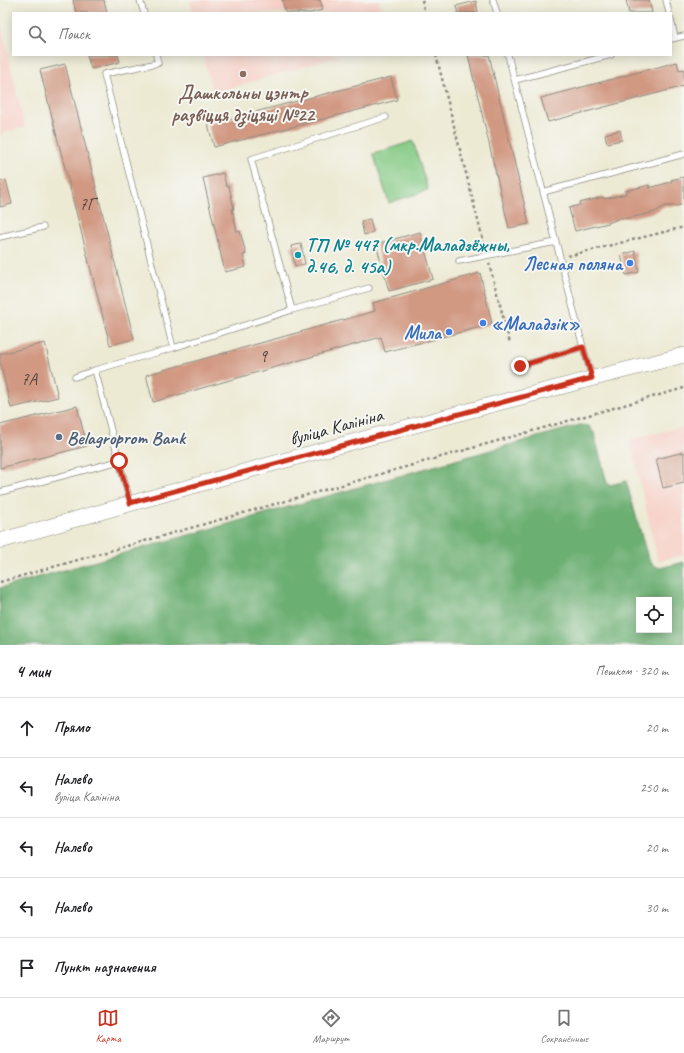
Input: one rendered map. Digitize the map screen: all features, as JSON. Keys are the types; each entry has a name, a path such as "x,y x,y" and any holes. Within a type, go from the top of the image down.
{"main road":[{"name":"вуліца Калініна","path":"0,541 130,503 592,378 684,355"}],"lane":[{"path":"140,0 144,12"},
{"path":"493,0 497,12"},
{"path":"666,0 669,12"},
{"path":"673,39 684,36"},
{"path":"156,56 158,63 104,74 173,348"},
{"path":"508,56 592,378"},
{"path":"515,80 607,56"},
{"path":"292,310 251,159 386,117"},
{"path":"544,192 684,154"},
{"path":"0,237 43,227"},
{"path":"459,261 556,242"},
{"path":"75,376 173,348 292,310 369,288"},
{"path":"520,366 583,347"},
{"path":"95,370 130,503"},
{"path":"1,492 119,461"}],"path":[{"path":"422,0 425,12"},
{"path":"436,56 510,343"},
{"path":"560,258 684,227"},
{"path":"0,582 684,388"}],"shaded area":[{"path":"190,0 379,0 382,12 193,12"},
{"path":"0,21 25,127 0,134"},
{"name":"Дашкольны цэнтр развіцця дзіцяці №22","path":"203,56 340,56 213,93"},
{"path":"684,427 684,555 658,561 630,439"}],"green space":[{"path":"413,141 428,190 389,203 373,154"},
{"path":"580,425 589,426 594,433 607,483 610,485 626,481 648,558 653,565 660,568 684,562 684,645 0,645 0,588"}],"building":[{"path":"73,0 104,0 107,12 76,12"},
{"path":"282,0 320,0 323,10 314,12 286,12"},
{"path":"626,0 649,0 652,12 629,12"},
{"path":"476,1 478,12 458,12 456,6"},
{"path":"87,56 118,56 120,62 91,69"},
{"path":"468,56 489,56 529,224 509,228"},
{"path":"677,62 679,70 684,69 684,86 548,122 541,98"},
{"path":"65,64 134,339 110,345 40,70"},
{"path":"391,77 397,100 214,147 208,124"},
{"path":"620,130 622,140 607,143 605,134"},
{"path":"223,173 226,186 229,186 237,232 240,231 246,254 243,255 246,267 225,272 203,178"},
{"path":"684,177 684,204 677,206 665,206 655,212 630,218 620,218 608,223 575,231 569,208 580,205 579,203 603,197 604,199 626,194 625,191 649,185 649,188"},
{"path":"6,180 12,204 0,207 0,182"},
{"path":"370,219 373,232 364,235 361,221"},
{"path":"420,232 433,279 389,291 376,244"},
{"name":"ТП № 447 (мкр.Маладзёжны, д.46, д. 45а)","path":"301,244 305,264 295,266 291,246"},
{"name":"Лесная поляна","path":"635,251 639,272 626,275 621,255"},
{"path":"480,273 492,324 385,352 381,337 153,402 146,375 375,311 373,303"},
{"path":"45,343 58,397 11,408 0,362 0,354"},
{"path":"77,406 87,446 0,468 0,425"},
{"path":"684,452 684,483 663,488 656,459"}],"place":[{"name":"Дашкольны цэнтр развіцця дзіцяці №22","path":"243,74"},
{"name":"ТП № 447 (мкр.Маладзёжны, д.46, д. 45а)","path":"298,255"},
{"name":"Лесная поляна","path":"630,263"},
{"name":"«Маладзік»","path":"483,323"},
{"name":"Мила","path":"449,332"},
{"name":"Belagroprom Bank","path":"59,437"}],"route":[{"path":"119,461 130,503 592,378 583,347 520,366"}]}
